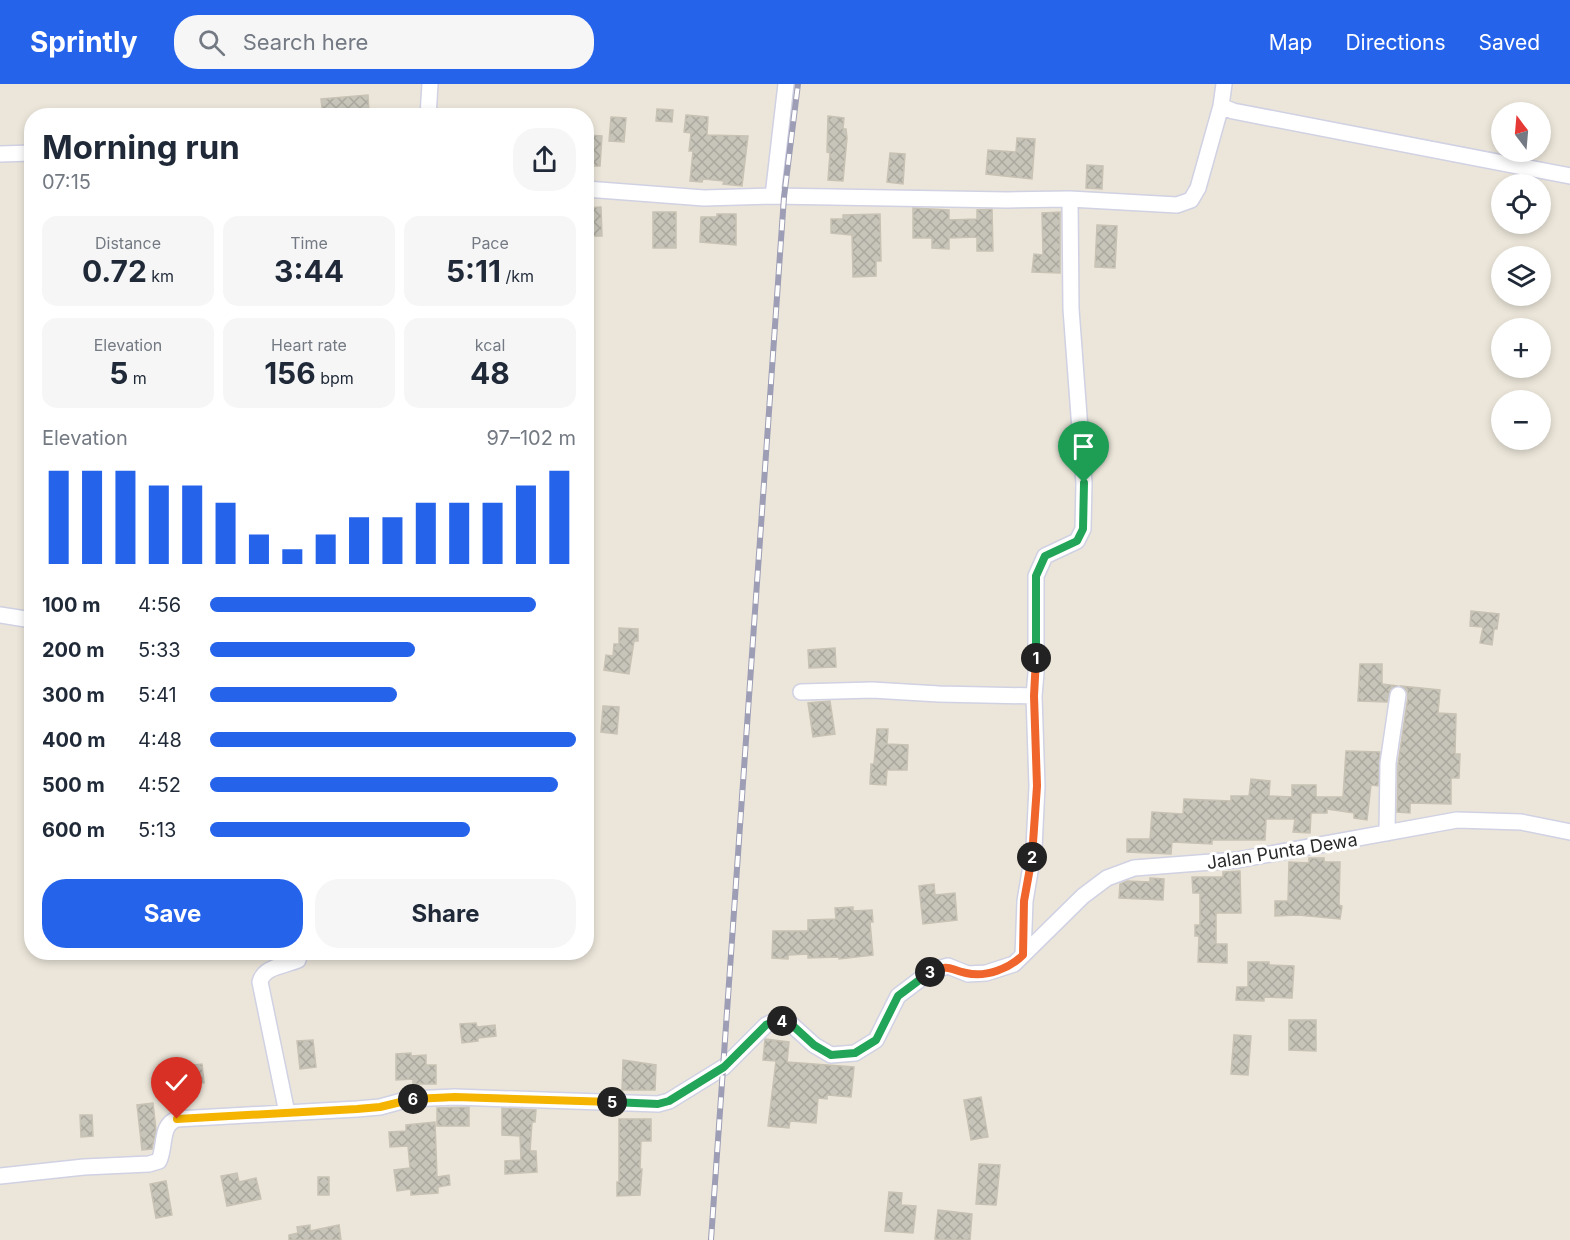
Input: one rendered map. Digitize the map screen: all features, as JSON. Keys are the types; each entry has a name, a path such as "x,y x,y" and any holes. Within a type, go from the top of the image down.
{"street":[{"path":"428,108 430,84"},
{"path":"773,196 786,84"},
{"path":"594,190 704,198 773,196 1070,199 1185,204 1191,200 1198,188 1221,106 1224,84"},
{"path":"1221,106 1233,111 1570,176"},
{"path":"0,154 24,153"},
{"path":"1023,955 1024,901 1034,848 1037,786 1034,696 1036,576 1045,556 1077,541 1083,529 1084,483 1071,309 1070,199"},
{"path":"0,615 24,619"},
{"path":"801,692 872,690 1034,696"},
{"path":"1387,833 1388,763 1398,695"},
{"name":"Jalan Punta Dewa","path":"287,1113 380,1107 409,1099 455,1097 658,1104 669,1101 724,1067 766,1025 777,1020 791,1024 814,1045 831,1055 855,1053 876,1040 898,996 931,971 948,966 968,974 986,974 1014,964 1083,896 1107,878 1134,868 1237,860 1457,820 1521,822 1570,832"},
{"path":"0,1176 84,1167 149,1164 159,1161 164,1150 166,1126 177,1119 287,1113 260,982 261,975 266,971 298,960"}],"building":[{"path":"368,95 369,108 322,108 321,99"},
{"path":"657,109 673,110 672,122 656,121"},
{"path":"686,115 708,117 707,135 748,136 742,186 723,184 724,181 703,179 702,182 690,181 693,151 689,151 691,133 684,132"},
{"path":"828,116 844,118 843,129 846,129 847,138 843,181 828,180 830,153 827,152"},
{"path":"611,117 626,118 624,142 609,141"},
{"path":"594,136 602,136 600,166 594,166"},
{"path":"1017,138 1035,139 1032,179 986,174 988,150 1016,152"},
{"path":"890,153 905,154 903,184 887,182"},
{"path":"1087,165 1103,166 1102,189 1086,188"},
{"path":"594,207 601,207 602,236 594,236"},
{"path":"913,208 949,210 949,220 977,219 977,210 992,209 993,251 977,251 977,237 949,238 949,249 932,248 932,238 913,238"},
{"path":"653,212 676,212 676,248 653,248"},
{"path":"1060,212 1060,273 1032,272 1034,254 1043,255 1042,213"},
{"path":"717,214 736,214 736,245 700,242 701,217 717,217"},
{"path":"880,214 881,261 876,261 876,276 853,277 852,235 831,233 831,219 843,219 843,215"},
{"path":"1097,225 1117,226 1115,268 1095,267"},
{"path":"1471,611 1499,614 1492,645 1480,643 1483,627 1470,626"},
{"path":"619,628 638,629 638,641 634,641 629,674 604,670 606,655 613,656 614,644 619,644"},
{"path":"835,648 836,667 809,668 808,650"},
{"path":"1360,664 1382,664 1382,684 1398,686 1390,689 1387,702 1358,701"},
{"path":"1401,686 1440,690 1438,713 1456,714 1455,754 1460,754 1459,778 1451,778 1451,804 1410,803 1410,813 1397,812 1398,764 1408,696 1407,691"},
{"path":"830,701 835,734 813,737 808,703"},
{"path":"603,706 619,707 617,734 601,732"},
{"path":"877,729 888,729 887,744 908,745 907,770 887,770 886,785 870,784"},
{"path":"1346,751 1380,752 1378,786 1371,785 1367,820 1354,818 1354,813 1327,809 1327,813 1311,813 1310,833 1293,832 1295,819 1266,819 1265,840 1212,840 1212,844 1172,842 1171,854 1127,852 1127,839 1150,839 1152,812 1183,814 1184,799 1231,801 1231,796 1249,796 1251,779 1270,781 1269,796 1292,797 1292,785 1316,785 1316,797 1343,797"},
{"path":"1309,858 1324,858 1324,862 1340,862 1339,905 1342,906 1340,919 1298,915 1275,916 1275,901 1288,901 1289,862 1309,863"},
{"path":"1240,871 1241,913 1216,913 1216,944 1227,944 1227,963 1198,962 1199,936 1195,936 1195,925 1200,925 1200,893 1193,893 1192,877 1223,877 1223,872"},
{"path":"1150,878 1164,879 1163,900 1119,898 1120,884 1127,881 1150,882"},
{"path":"934,884 935,895 955,893 957,920 923,924 919,886"},
{"path":"853,907 853,911 872,910 873,922 870,922 873,955 839,959 839,957 808,958 808,954 788,955 788,959 772,958 773,931 808,931 808,920 836,919 835,908"},
{"path":"1248,962 1269,962 1269,965 1294,966 1292,998 1264,997 1264,1001 1236,1000 1237,987 1248,987"},
{"path":"1289,1020 1316,1020 1316,1051 1289,1050"},
{"path":"476,1023 477,1027 495,1025 496,1036 462,1043 460,1024"},
{"path":"1234,1035 1251,1036 1248,1075 1231,1074"},
{"path":"765,1039 789,1042 787,1062 854,1067 851,1097 827,1095 827,1099 818,1098 816,1123 790,1121 789,1128 768,1126 776,1061 763,1060"},
{"path":"313,1040 316,1067 300,1069 297,1041"},
{"path":"411,1053 411,1056 426,1055 426,1065 436,1065 436,1084 413,1084 413,1079 396,1080 396,1054"},
{"path":"623,1060 656,1065 655,1090 622,1090"},
{"path":"202,1064 204,1083 169,1083 168,1068"},
{"path":"981,1097 988,1137 971,1140 964,1100"},
{"path":"153,1103 156,1130 152,1149 142,1150 137,1105"},
{"path":"469,1107 469,1126 437,1126 437,1108"},
{"path":"502,1108 536,1110 535,1122 532,1122 530,1151 536,1151 537,1172 505,1174 505,1161 521,1160 520,1136 502,1135"},
{"path":"80,1115 92,1115 93,1136 81,1137"},
{"path":"619,1119 651,1119 651,1141 641,1141 640,1195 617,1196"},
{"path":"435,1122 437,1177 449,1175 450,1185 438,1187 438,1193 411,1195 411,1189 397,1191 394,1170 410,1168 408,1146 390,1147 389,1132 406,1131 406,1125"},
{"path":"979,1164 1000,1165 996,1205 976,1204"},
{"path":"237,1173 239,1182 256,1178 261,1199 227,1206 221,1176"},
{"path":"318,1177 329,1177 329,1195 318,1195"},
{"path":"166,1181 172,1215 156,1218 150,1184"},
{"path":"889,1192 902,1193 901,1205 916,1206 913,1233 885,1231"},
{"path":"938,1210 972,1214 970,1240 935,1239"},
{"path":"310,1225 310,1231 339,1225 341,1240 289,1240 289,1235 298,1233 297,1227"}],"railway":[{"path":"711,1240 784,197 798,84"}],"route":[{"path":"177,1119 357,1109 380,1107 409,1099 455,1097 658,1104 678,1096 724,1067 766,1025 777,1020 791,1024 814,1045 831,1055 855,1053 876,1040 898,996 931,971 948,966 968,974 986,974 1014,964 1023,955 1024,901 1034,848 1037,786 1034,696 1036,576 1045,556 1077,541 1083,529 1084,483"}]}
